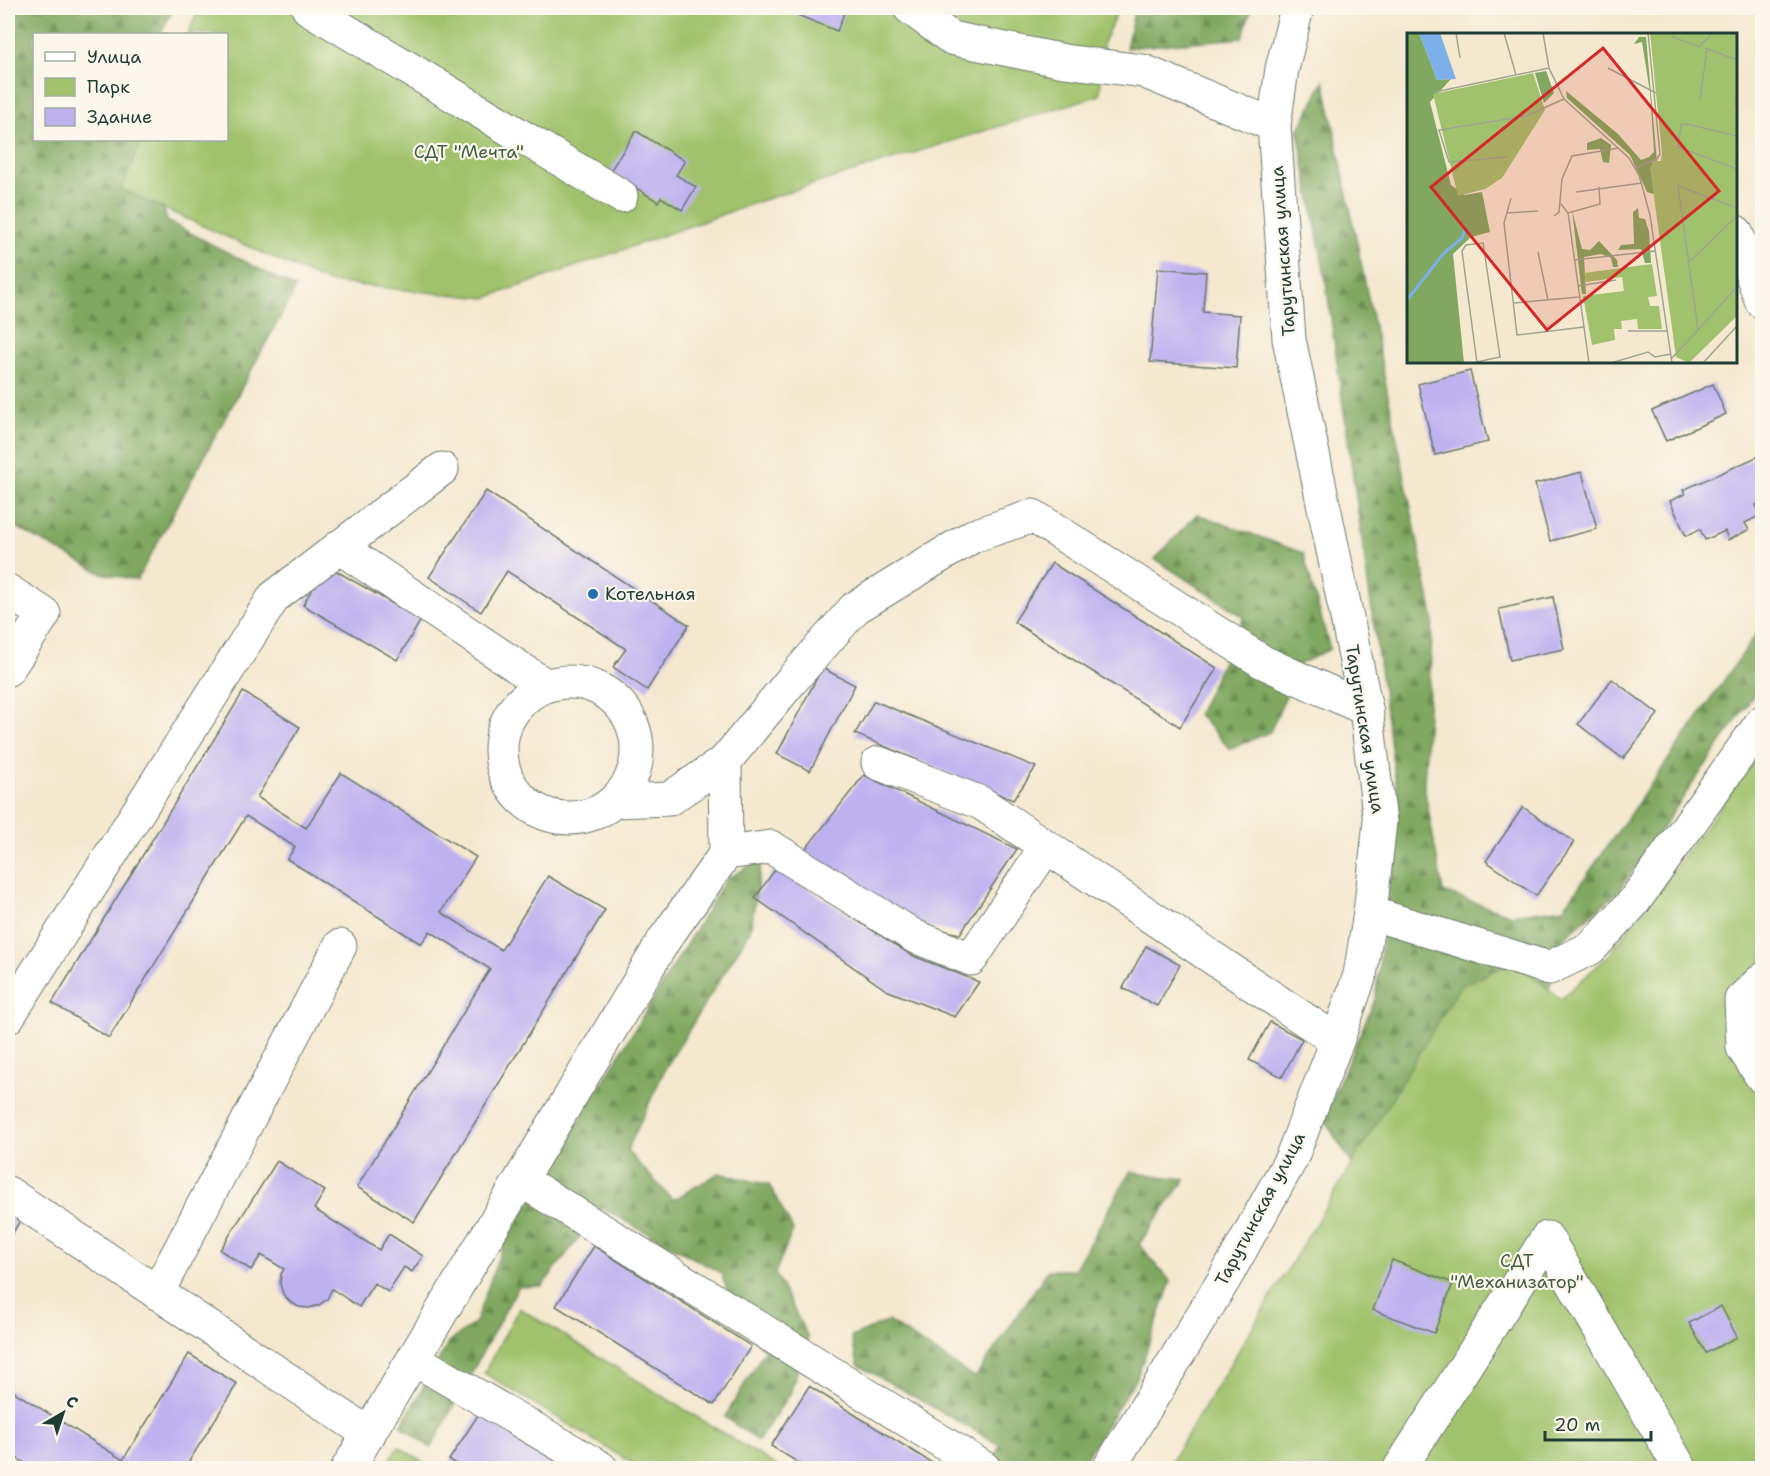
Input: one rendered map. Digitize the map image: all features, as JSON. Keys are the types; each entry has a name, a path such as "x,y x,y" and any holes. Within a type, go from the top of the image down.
{"street":[{"path":"308,8 621,196"},
{"path":"910,8 951,38 1064,61 1143,71 1274,125"},
{"name":"Тарутинская улица","path":"1109,1468 1225,1278 1291,1159 1360,975 1370,913 1380,822 1366,709 1289,339 1274,125 1282,69 1297,8"},
{"path":"1737,235 1762,302"},
{"path":"8,1017 274,597 442,469"},
{"path":"615,801 669,799 725,761 855,608 973,536 1033,516 1263,662 1366,709"},
{"path":"339,547 545,684"},
{"path":"8,591 44,614 8,669"},
{"path":"571,680 598,687 619,703 634,726 638,753 631,779 615,801 592,815 566,819 539,812 517,796 504,773 499,746 506,720 522,698 545,684 571,680"},
{"path":"1370,913 1549,968 1591,948 1633,903 1762,722"},
{"path":"348,1468 664,940 726,853 725,761"},
{"path":"878,763 981,803 1337,1041"},
{"path":"726,853 771,846 914,936 971,959 1046,847"},
{"path":"157,1293 340,946"},
{"path":"1762,980 1741,1000 1743,1048 1762,1077"},
{"path":"521,1180 984,1468"},
{"path":"8,1192 369,1434"},
{"path":"1400,1468 1547,1238 1680,1468"},
{"path":"414,1359 601,1468"}],"green space":[{"path":"8,8 173,8 161,33 33,33 33,141 146,141 167,221 296,288 137,580 101,573 8,523"},
{"name":"СДТ \"Мечта\"","path":"199,8 1119,8 1103,43 1100,95 769,198 486,298 327,282 121,189 142,141 228,141 228,33 188,33"},
{"path":"1135,8 1252,8 1242,38 1126,48"},
{"path":"1324,80 1433,617 1424,786 1443,892 1512,915 1564,908 1762,626 1762,683 1618,892 1560,941 1547,999 1384,1214 1323,1118 1375,1000 1399,805 1325,276 1298,131"},
{"path":"1197,514 1303,553 1330,649 1300,664 1270,732 1230,749 1198,714 1244,617 1155,559"},
{"name":"СДТ \"Механизатор\"","path":"1762,751 1762,1468 1167,1468 1460,986 1514,962 1561,999 1609,955"},
{"path":"762,859 750,931 666,1067 627,1151 673,1200 719,1173 769,1185 793,1230 775,1273 808,1337 790,1394 758,1441 725,1417 765,1350 741,1328 721,1273 602,1208 542,1286 518,1287 431,1448 401,1426 449,1342 475,1323 502,1248 726,879"},
{"path":"1130,1172 1185,1179 1139,1244 1171,1282 1137,1377 1079,1468 989,1468 1000,1445 858,1365 851,1337 888,1321 975,1378 1048,1270 1074,1270"},
{"path":"519,1308 780,1468 640,1468 484,1373"},
{"path":"398,1446 432,1468 386,1468"}],"building":[{"path":"780,8 846,8 837,31"},
{"path":"636,131 685,161 676,175 696,187 682,210 661,197 658,202 610,171"},
{"path":"1158,268 1206,272 1203,312 1240,315 1236,368 1150,362"},
{"path":"1470,371 1488,442 1435,455 1418,384"},
{"path":"1713,384 1726,414 1666,441 1652,411"},
{"path":"1761,455 1762,502 1756,505 1761,515 1745,523 1749,530 1728,540 1725,531 1705,540 1700,529 1686,536 1670,501 1685,494 1683,490"},
{"path":"1582,472 1597,529 1550,541 1535,484"},
{"name":"Котельная","path":"486,491 689,625 647,690 613,667 626,649 507,571 481,612 429,577"},
{"path":"1052,563 1217,668 1180,727 1014,622"},
{"path":"326,565 421,620 397,660 303,605"},
{"path":"1553,597 1564,649 1510,660 1499,609"},
{"path":"822,668 855,685 810,771 777,754"},
{"path":"1612,679 1658,714 1623,759 1578,724"},
{"path":"243,692 300,727 257,797 306,828 341,773 476,857 441,912 501,950 548,876 605,910 414,1222 357,1187 490,969 430,931 421,944 287,859 295,847 246,816 109,1038 52,1003"},
{"path":"874,701 1036,767 1013,800 855,734"},
{"path":"864,775 1017,849 960,934 921,925 804,851"},
{"path":"1523,807 1574,842 1536,896 1486,861"},
{"path":"776,868 911,955 979,982 955,1017 886,990 755,898"},
{"path":"1146,946 1180,965 1157,1006 1123,988"},
{"path":"1270,1022 1302,1039 1282,1077 1249,1060"},
{"path":"277,1161 325,1191 314,1209 379,1250 389,1234 423,1256 412,1272 404,1267 388,1292 374,1283 359,1307 332,1289 327,1299 319,1305 309,1308 299,1307 283,1294 280,1284 284,1269 261,1255 251,1270 220,1250"},
{"path":"8,1210 21,1219 8,1241"},
{"path":"594,1246 751,1346 714,1405 556,1306"},
{"path":"1392,1260 1453,1283 1434,1333 1373,1310"},
{"path":"1721,1306 1737,1337 1706,1353 1689,1323"},
{"path":"189,1354 237,1384 185,1468 33,1468 8,1453 8,1388 123,1460"},
{"path":"809,1386 940,1468 807,1468 771,1446"},
{"path":"480,1412 568,1468 462,1468 449,1460"}],"place":[{"name":"Котельная","path":"593,594"}]}
